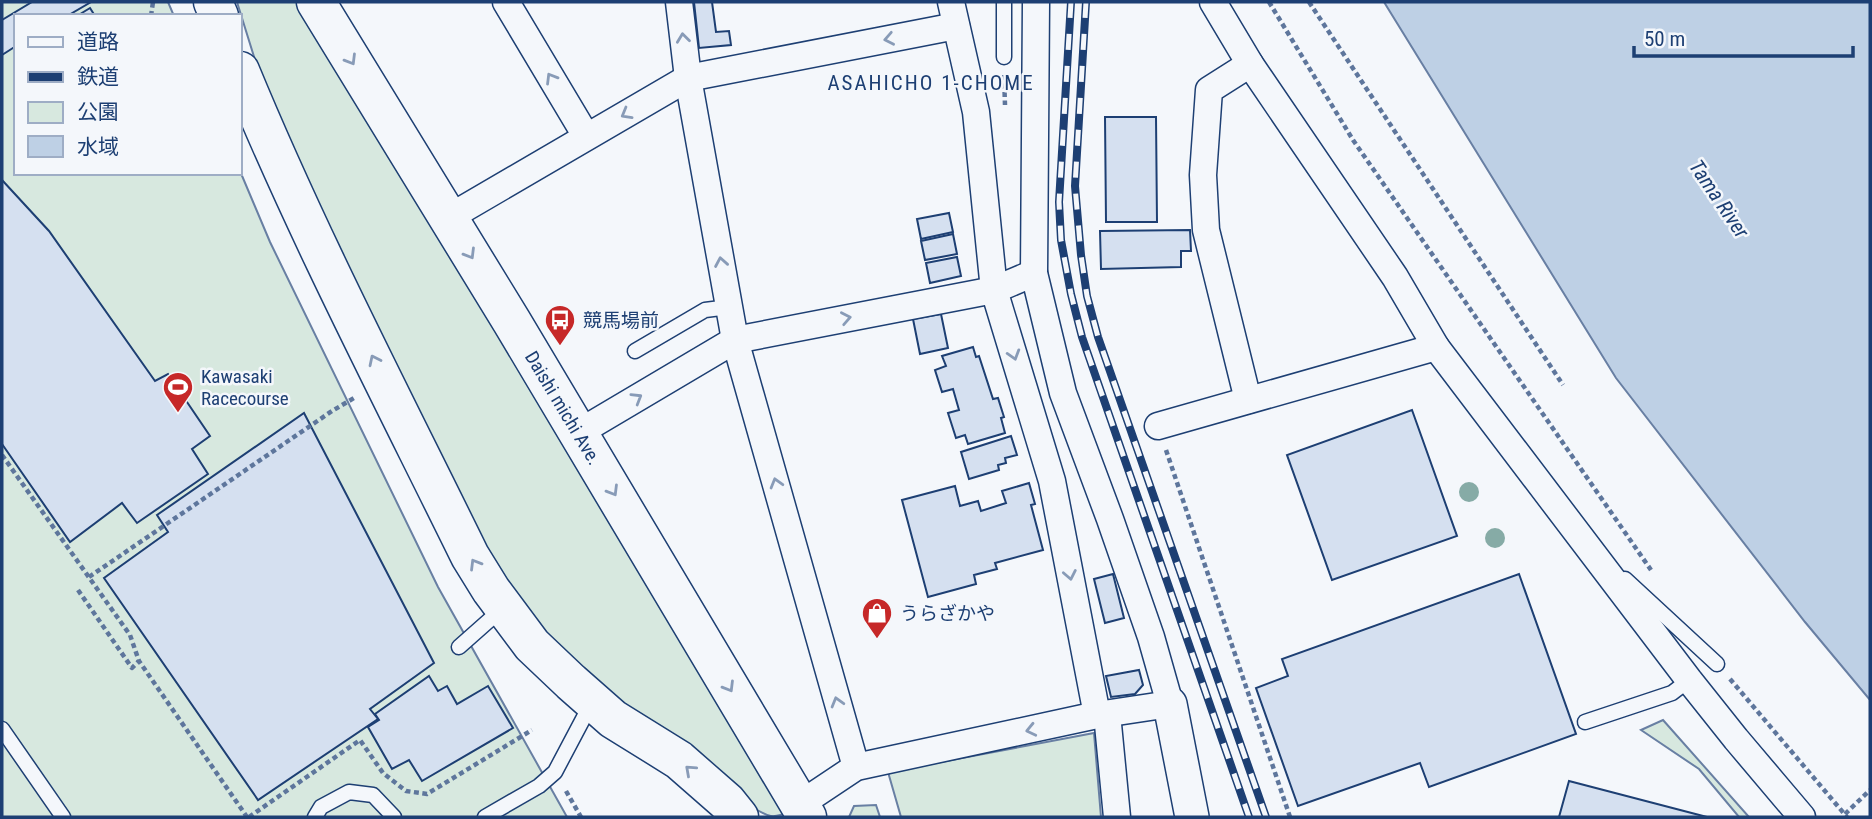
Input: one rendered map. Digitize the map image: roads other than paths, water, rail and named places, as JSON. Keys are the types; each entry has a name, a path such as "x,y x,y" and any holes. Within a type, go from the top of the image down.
{"highway":[{"name":"Daishi michi Ave.","path":"316,2 578,433 803,811"},
{"path":"242,76 307,222 470,556 491,590 532,645 593,701 613,719 679,760 727,802 739,817"}],"street":[{"path":"506,2 586,136"},
{"path":"679,2 688,78 735,340 856,767"},
{"path":"1036,2 1034,273 1063,393 1151,637 1170,705 1192,817"},
{"path":"1213,2 1250,64 1395,277 1436,348 1689,680 1802,817"},
{"path":"448,218 688,78 954,14 979,132 994,290 1052,481 1102,715 1117,817"},
{"path":"1248,400 1206,230 1203,176 1209,90 1250,64"},
{"path":"578,433 735,340 994,290 1034,273"},
{"path":"1157,426 1436,348"},
{"path":"803,811 856,767 1102,715 1170,705"}],"lane":[{"path":"1004,2 1004,57"},
{"path":"635,351 705,310 729,307"},
{"path":"1578,536 1717,663"},
{"path":"459,647 504,608"},
{"path":"1585,722 1672,693 1689,680"},
{"path":"485,817 539,786 555,772 593,701"},
{"path":"2,729 63,817"},
{"path":"315,817 321,807 349,792 373,795 394,817"}],"water":[{"name":"Tama River","path":"1384,2 1870,2 1870,700 1805,622 1616,378"}],"railway":[{"path":"1071,2 1059,202 1061,240 1071,294 1082,337 1249,817"},
{"path":"1086,2 1075,186 1087,296 1098,337 1266,817"}],"place":[{"name":"競馬場前","path":"560,347"},
{"name":"Kawasaki Racecourse","path":"178,414"},
{"name":"うらざかや","path":"877,640"}],"district":[{"name":"ASAHICHO 1-CHOME","path":"931,83"}]}
